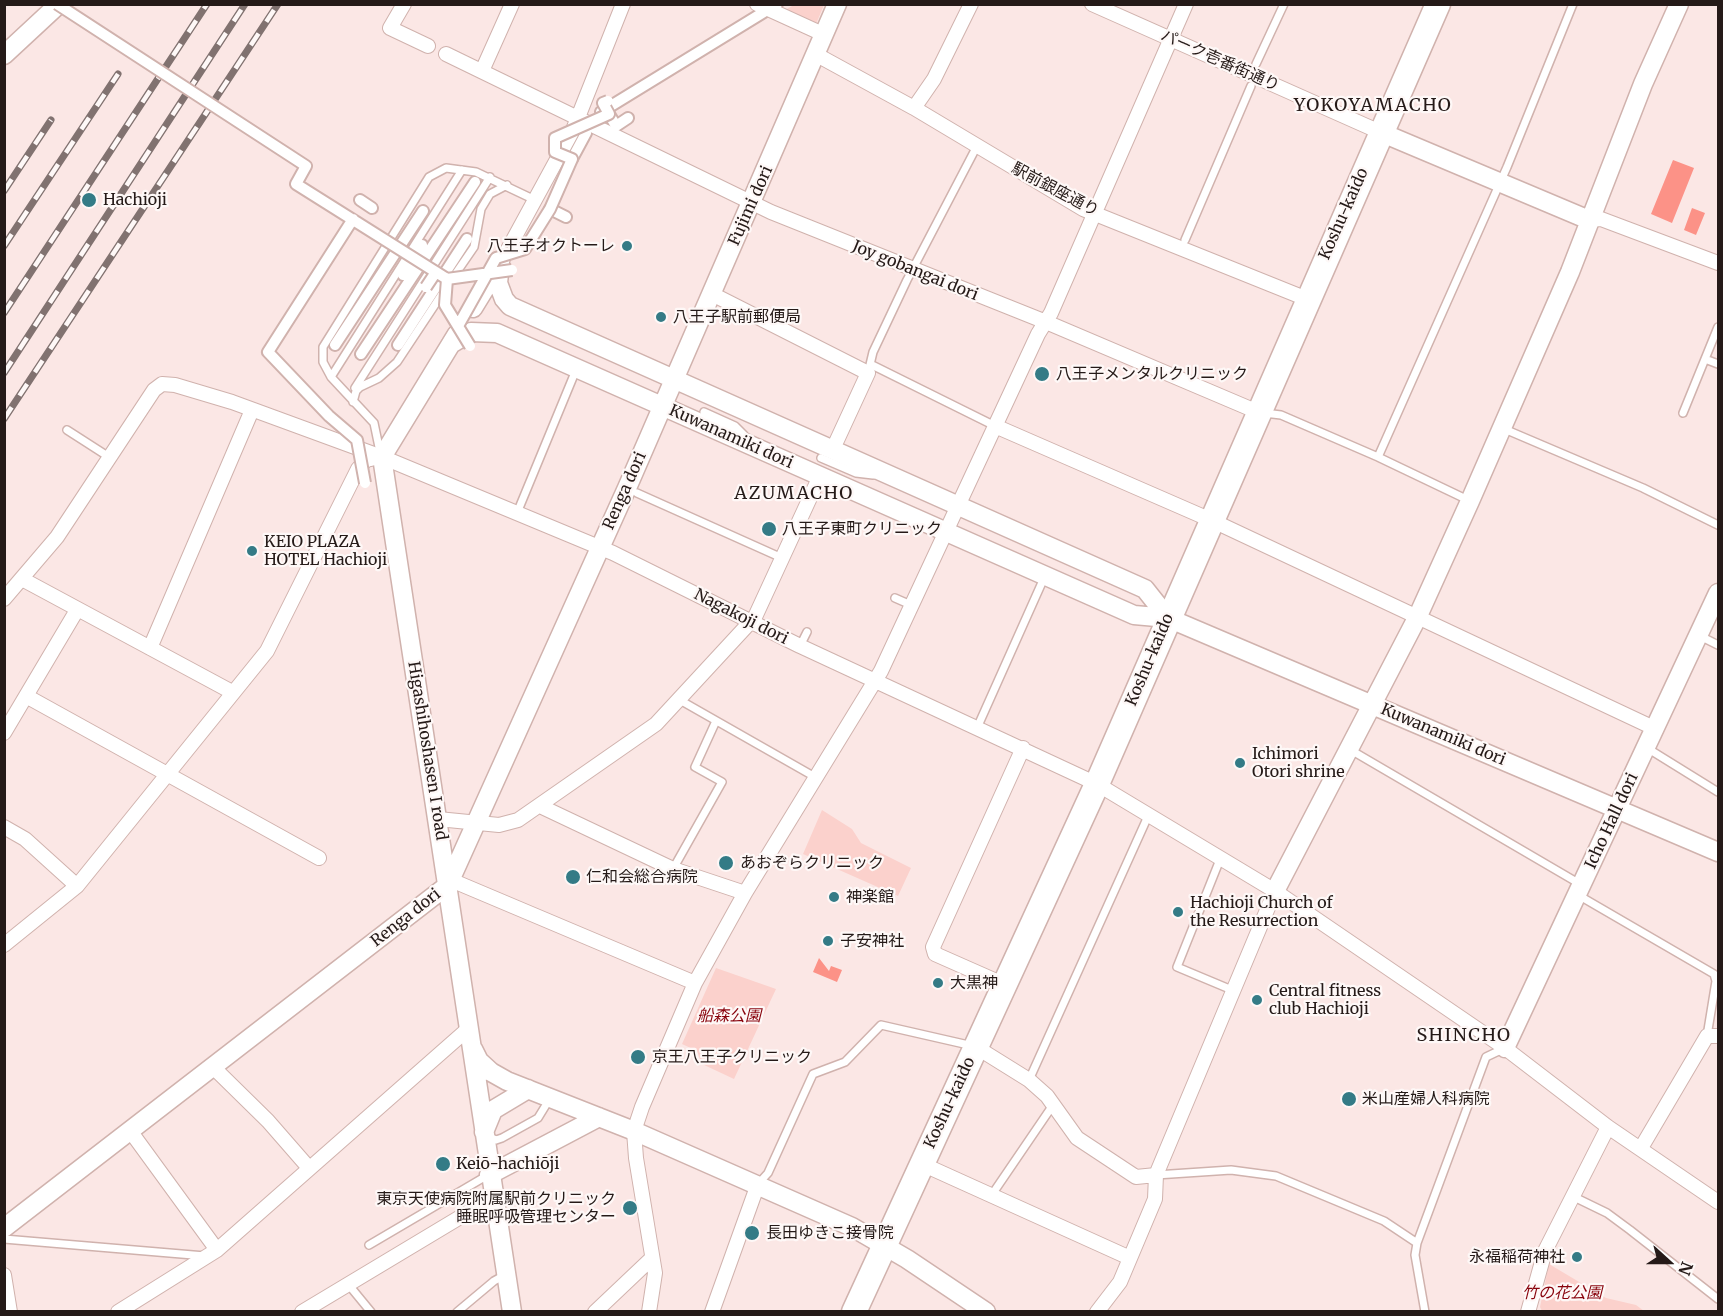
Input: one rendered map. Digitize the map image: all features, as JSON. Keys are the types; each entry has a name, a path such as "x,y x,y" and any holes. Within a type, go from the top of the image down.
{"highway":[{"name":"Koshu-kaido","path":"854,1311 1097,784 1380,132 1438,4"}],"street":[{"path":"4,55 58,4 306,166 296,184 447,279 501,268"},
{"path":"404,4 390,28 428,46"},
{"path":"482,71 512,4"},
{"path":"458,326 473,302 501,268 535,200 580,121 623,4"},
{"name":"Fujimi dori","path":"663,406 817,55 837,4"},
{"path":"914,108 934,79 970,4"},
{"name":"パーク壱番街通り","path":"1092,4 1380,132"},
{"path":"649,1311 655,1273 636,1158 634,1131 695,983 745,892 875,681 994,426 1046,322 1186,4"},
{"path":"1097,1311 1120,1282 1155,1199 1156,1175 1275,891 1417,618 1470,501 1570,272 1643,84 1679,4"},
{"path":"597,115 768,6 825,35"},
{"name":"Joy gobangai dori","path":"446,54 580,121 753,201 771,212 913,271 1046,322 1258,412"},
{"name":"駅前銀座通り","path":"817,55 914,108 1083,209 1183,244 1307,299"},
{"path":"572,159 555,152 555,138 580,121 617,117 603,103 608,101"},
{"path":"510,306 504,299 498,283 501,268 496,258 525,249 550,209 586,133 580,121"},
{"path":"1380,132 1589,220 1601,219 1719,263"},
{"path":"361,354 475,182"},
{"path":"360,200 372,208"},
{"path":"550,209 566,218"},
{"path":"335,345 423,212"},
{"path":"353,219 268,352 357,440 365,483"},
{"path":"382,263 402,231"},
{"path":"398,345 467,239"},
{"path":"403,275 422,245"},
{"path":"426,287 436,272"},
{"path":"4,945 77,886 267,651 358,469 366,460 382,457 451,344 473,302 477,279 469,276"},
{"path":"447,279 444,297 448,312 470,346"},
{"path":"438,819 505,825 540,806 656,723 751,622 824,462 870,369 712,294"},
{"path":"448,312 458,316 473,302 510,306"},
{"name":"Kuwanamiki dori","path":"510,306 675,380 945,531 1134,615 1168,618 1719,852"},
{"name":"Kuwanamiki dori","path":"451,344 471,332 489,331 577,367 757,448 893,477 1145,589 1168,618"},
{"name":"Nagakoji dori","path":"109,457 154,390 162,384 175,385 382,457 600,547 800,646 1023,748 1097,784 1149,814 1275,891 1505,1048 1608,1127 1719,1202"},
{"name":"Renga dori","path":"4,1228 448,885 600,547 632,491 663,406"},
{"path":"150,648 252,410"},
{"path":"994,426 1211,520 1656,729"},
{"path":"4,599 57,537 109,457"},
{"name":"Higashihoshasen I road","path":"382,457 448,885 492,1198 512,1311"},
{"path":"22,579 232,692"},
{"name":"Icho Hall dori","path":"1505,1048 1719,592"},
{"path":"4,733 77,610"},
{"path":"26,696 168,772 319,858"},
{"path":"1004,984 935,954 933,947 1023,748"},
{"path":"540,806 673,869 745,892"},
{"path":"4,827 25,839 77,886"},
{"path":"448,885 458,883 695,983"},
{"path":"1641,1148 1713,1036"},
{"path":"118,1311 212,1253 309,1168 470,1037 479,1061 490,1072 758,1184 884,1245 986,1311"},
{"path":"976,1047 1029,1080 1053,1105 1077,1138 1136,1177 1156,1175"},
{"path":"213,1067 268,1121 309,1168"},
{"path":"483,1134 493,1110 528,1089"},
{"path":"489,1175 599,1117"},
{"path":"1528,1311 1545,1251 1608,1127"},
{"path":"131,1132 212,1253"},
{"path":"922,1164 1130,1258"},
{"path":"712,1311 758,1184"},
{"path":"302,1311 492,1198"},
{"path":"595,1311 652,1258"},
{"path":"4,1275 10,1311"}],"lane":[{"path":"1183,244 1284,4"},
{"path":"1378,457 1499,183 1573,4"},
{"path":"977,146 873,352 870,369 994,426"},
{"path":"382,457 374,423 331,377 323,362 323,347 429,177 446,168 462,170 490,177 535,200"},
{"path":"331,377 462,170"},
{"path":"353,402 354,390 490,177"},
{"path":"353,402 356,391 360,387 379,378 397,362 474,246 481,209 490,194 507,185"},
{"path":"1683,413 1719,327"},
{"path":"1705,359 1719,364"},
{"path":"518,513 577,367"},
{"path":"704,412 735,426 757,448"},
{"path":"1258,412 1281,415 1378,457 1470,501"},
{"path":"1502,428 1643,488 1719,525"},
{"path":"67,430 109,457"},
{"path":"632,491 782,558"},
{"path":"977,728 1045,575"},
{"path":"895,598 911,605"},
{"path":"800,646 807,633"},
{"path":"1698,635 1719,645"},
{"path":"678,699 815,777"},
{"path":"673,869 722,782 696,767 716,721"},
{"path":"1647,748 1719,792"},
{"path":"1349,749 1714,974 1716,981 1713,1036"},
{"path":"1029,1080 1149,814"},
{"path":"1221,857 1177,967 1232,990"},
{"path":"758,1184 768,1173 813,1074 845,1062 880,1025 976,1047"},
{"path":"1425,1311 1415,1255 1418,1243 1486,1057 1505,1048"},
{"path":"483,1134 496,1140 538,1118 542,1115 550,1098"},
{"path":"991,1196 1053,1105"},
{"path":"1156,1175 1231,1170 1276,1176 1384,1221 1418,1243"},
{"path":"369,1245 489,1175"},
{"path":"1572,1196 1615,1219 1719,1299"},
{"path":"4,1239 212,1253"},
{"path":"457,1311 505,1275"},
{"path":"348,1284 371,1311"}],"green space":[{"path":"794,5 824,5 816,24 783,11"},
{"path":"822,810 852,829 861,843 911,868 898,896 803,854"},
{"name":"船森公園","path":"716,968 776,989 734,1079 702,1064 697,1051 682,1044"},
{"name":"竹の花公園","path":"1549,1264 1606,1298 1636,1305 1644,1311 1542,1311 1540,1307"}],"shaded area":[{"path":"1673,160 1694,168 1672,223 1651,214"},
{"path":"1692,208 1705,213 1696,235 1684,230"},
{"path":"819,958 829,971 831,966 842,970 837,982 813,972"}],"railway":[{"path":"4,313 207,4"},
{"path":"4,373 245,4"},
{"path":"4,419 278,4"},
{"path":"4,246 118,74"},
{"path":"4,191 51,120"}],"place":[{"name":"Hachioji","path":"89,200"},
{"name":"八王子オクトーレ","path":"627,246"},
{"name":"八王子駅前郵便局","path":"661,317"},
{"name":"八王子メンタルクリニック","path":"1042,374"},
{"name":"八王子東町クリニック","path":"769,529"},
{"name":"KEIO PLAZA HOTEL Hachioji","path":"252,551"},
{"name":"Ichimori Otori shrine","path":"1240,763"},
{"name":"あおぞらクリニック","path":"726,863"},
{"name":"仁和会総合病院","path":"573,877"},
{"name":"神楽館","path":"834,897"},
{"name":"Hachioji Church of the Resurrection","path":"1178,912"},
{"name":"子安神社","path":"828,941"},
{"name":"大黒神","path":"938,983"},
{"name":"Central fitness club Hachioji","path":"1257,1000"},
{"name":"京王八王子クリニック","path":"638,1057"},
{"name":"米山産婦人科病院","path":"1349,1099"},
{"name":"Keiō-hachiōji","path":"443,1164"},
{"name":"東京天使病院附属駅前クリニック 睡眠呼吸管理センター","path":"630,1208"},
{"name":"長田ゆきこ接骨院","path":"752,1233"},
{"name":"永福稲荷神社","path":"1577,1257"}],"district":[{"name":"YOKOYAMACHO","path":"1373,106"},
{"name":"AZUMACHO","path":"794,494"},
{"name":"SHINCHO","path":"1464,1036"}]}
